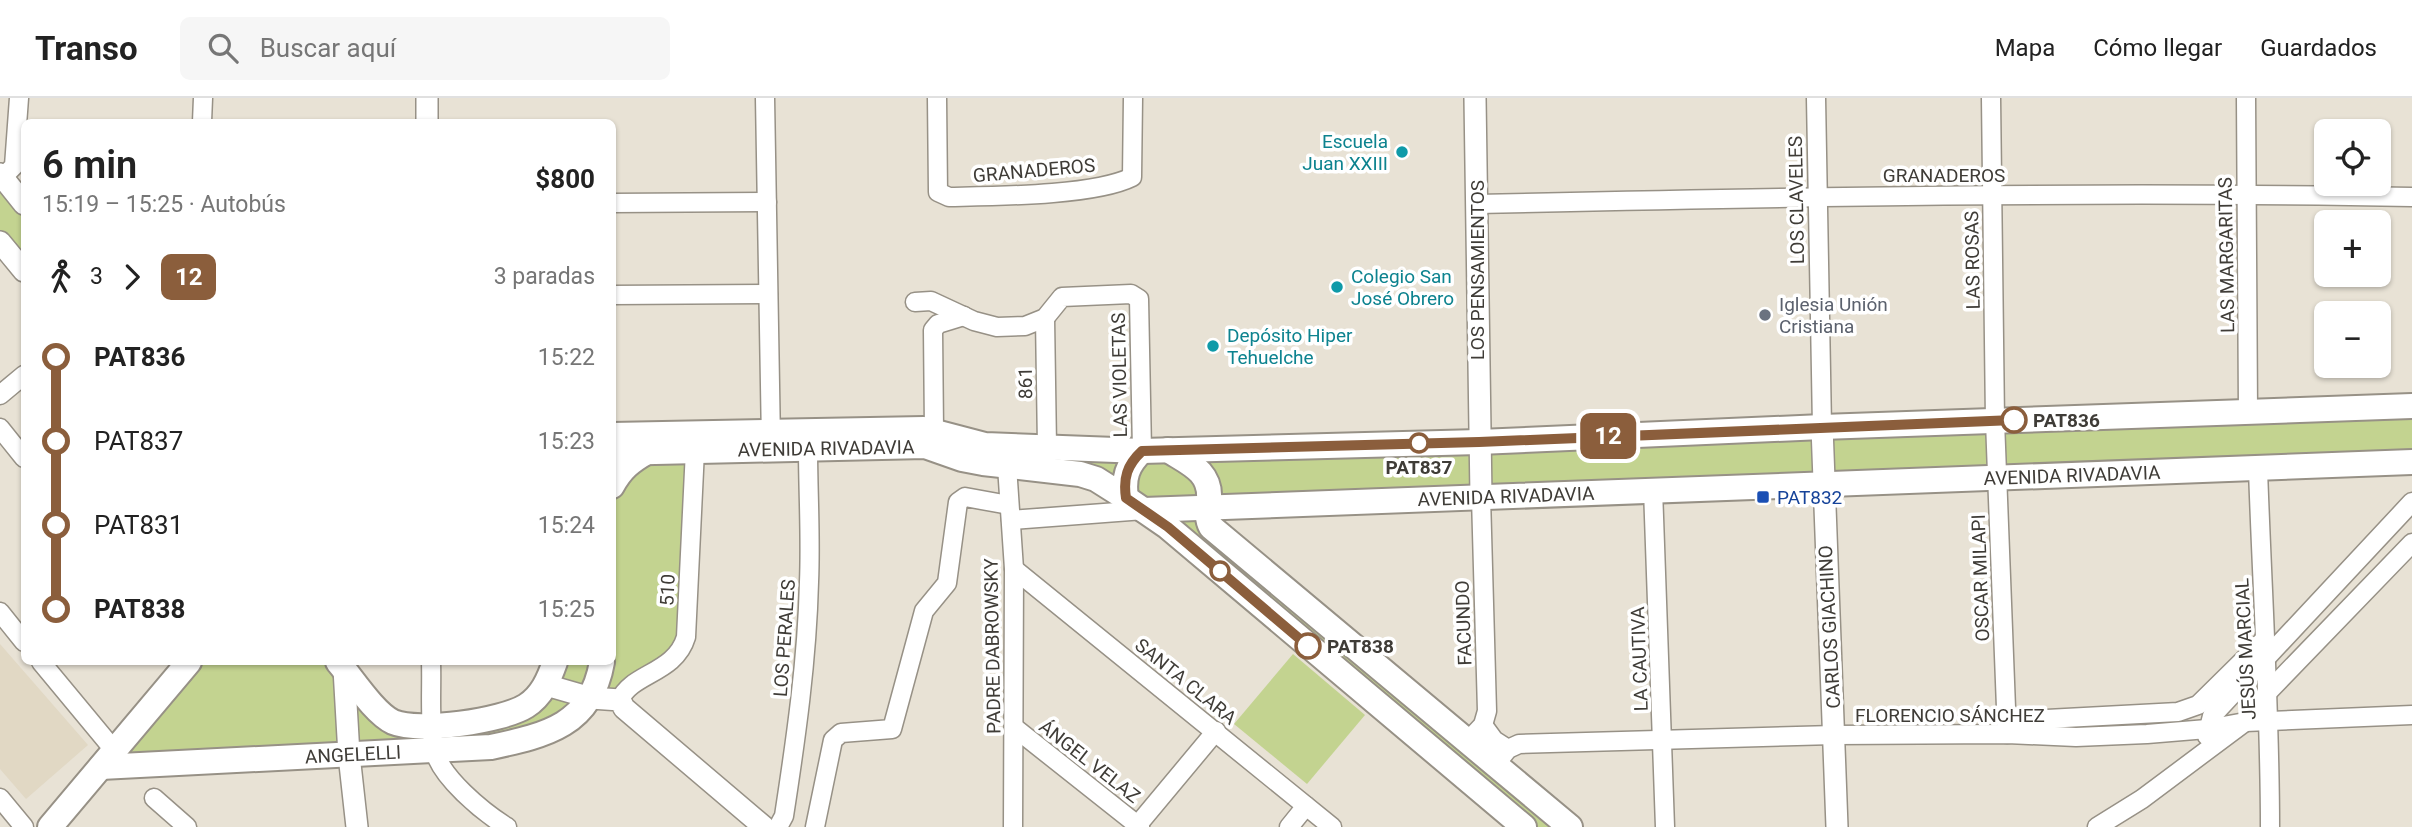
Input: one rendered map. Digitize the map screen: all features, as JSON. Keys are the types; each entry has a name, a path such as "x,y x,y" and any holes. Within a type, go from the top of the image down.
{"main road":[{"name":"AVENIDA RIVADAVIA","path":"616,445 647,452 695,450 771,440 911,428 934,431 985,445 1142,451 1479,442 2412,406"},
{"name":"AVENIDA RIVADAVIA","path":"616,444 771,440 808,448 925,446 962,459 1080,474 1096,479 1135,504 1208,507 2412,462"},
{"path":"1168,450 1199,468 1206,480 1209,492 1208,521 1211,527 1476,733 1570,827"},
{"path":"1142,451 1132,460 1124,485 1135,504 1168,527 1524,827"},
{"path":"616,480 625,467 647,452"},
{"path":"50,827 186,665"},
{"name":"ANGELELLI","path":"341,665 379,711 391,721 405,725 480,722 506,715 528,705 546,685"},
{"path":"546,685 554,665"},
{"path":"591,698 600,665"},
{"name":"ANGELELLI","path":"107,759 349,755 491,747 552,730 579,714 591,698"},
{"path":"1449,764 1476,733"},
{"path":"1479,789 1502,757"}],"street":[{"path":"19,98 14,166 1,177 21,200"},
{"path":"202,119 203,98"},
{"path":"427,98 427,119"},
{"path":"765,98 771,440"},
{"name":"GRANADEROS","path":"937,98 938,192 949,197 1068,191 1119,183 1132,177 1133,98"},
{"name":"LOS PENSAMIENTOS","path":"1475,98 1480,497"},
{"name":"LOS CLAVELES","path":"1816,98 1822,427"},
{"name":"LAS ROSAS","path":"1992,98 1995,421"},
{"name":"LAS MARGARITAS","path":"2246,98 2248,411"},
{"name":"GRANADEROS","path":"1476,204 1992,195 2246,194 2412,197"},
{"path":"616,203 767,202"},
{"path":"0,242 21,267"},
{"path":"616,295 768,294"},
{"name":"LAS VIOLETAS","path":"1045,318 1062,297 1131,294 1139,299 1142,451"},
{"path":"915,302 931,301 997,327 1025,326 1045,318"},
{"path":"934,431 933,330 938,324 964,316"},
{"name":"861","path":"1045,318 1046,447"},
{"path":"0,395 21,378"},
{"name":"OSCAR MILAPI","path":"1995,421 2006,727"},
{"name":"CARLOS GIACHINO","path":"1822,427 1822,485 1837,827"},
{"path":"0,428 21,453"},
{"name":"LOS PERALES","path":"778,827 785,816 800,714 806,648 810,580 808,448"},
{"name":"510","path":"620,700 623,692 657,671 683,647 686,637 695,450"},
{"name":"PADRE DABROWSKY","path":"1007,466 1014,569 1013,827"},
{"name":"JESÚS MARCIAL","path":"2258,469 2264,640 2270,722 2270,827"},
{"name":"LA CAUTIVA","path":"1653,489 1664,738 1665,827"},
{"path":"815,827 833,740 841,733 892,729 924,611 947,583 958,502 965,497 1010,512 1135,504"},
{"name":"FACUNDO","path":"1476,733 1487,711 1480,497"},
{"path":"2205,750 2207,729 2213,716 2412,502"},
{"path":"2098,827 2141,799 2245,722 2268,691 2412,543"},
{"name":"SANTA CLARA","path":"1014,569 1332,827"},
{"path":"0,612 21,638"},
{"path":"2006,727 2191,709 2264,640"},
{"path":"43,665 107,759"},
{"path":"341,665 357,827"},
{"path":"431,665 435,750 446,773 459,787 507,827"},
{"path":"546,685 591,698 620,700 624,708 764,827"},
{"name":"FLORENCIO SÁNCHEZ","path":"1502,757 1519,744 2006,727 2076,737 2207,729 2245,722 2412,715"},
{"name":"ÁNGEL VELAZ","path":"1015,728 1138,827"},
{"path":"1138,827 1216,731"},
{"path":"0,798 24,827"},
{"path":"154,798 187,827"},
{"path":"1289,827 1306,806"}],"shaded area":[{"path":"0,644 88,745 26,799 0,769"}],"green space":[{"path":"0,174 21,200 21,267 0,242"},
{"path":"2412,406 2412,462 1208,508 1208,520 1570,827 1524,827 1096,479 962,459 695,450 686,637 631,686 591,698 553,730 101,767 186,665 341,665 391,721 506,715 552,665 616,665 616,435 985,445"},
{"path":"1293,654 1365,715 1307,784 1234,724"}],"bus line":[{"name":"12","path":"1308,646 1168,527 1126,498 1126,472 1132,460 1142,451 1479,442 2014,420"}],"place":[{"name":"Escuela Juan XXIII","path":"1402,152"},
{"name":"Colegio San José Obrero","path":"1337,287"},
{"name":"Iglesia Unión Cristiana","path":"1765,315"},
{"name":"Depósito Hiper Tehuelche","path":"1213,346"},
{"name":"PAT836","path":"2014,420"},
{"name":"PAT837","path":"1419,443"},
{"name":"PAT832","path":"1763,497"},
{"name":"PAT838","path":"1308,646"}]}
